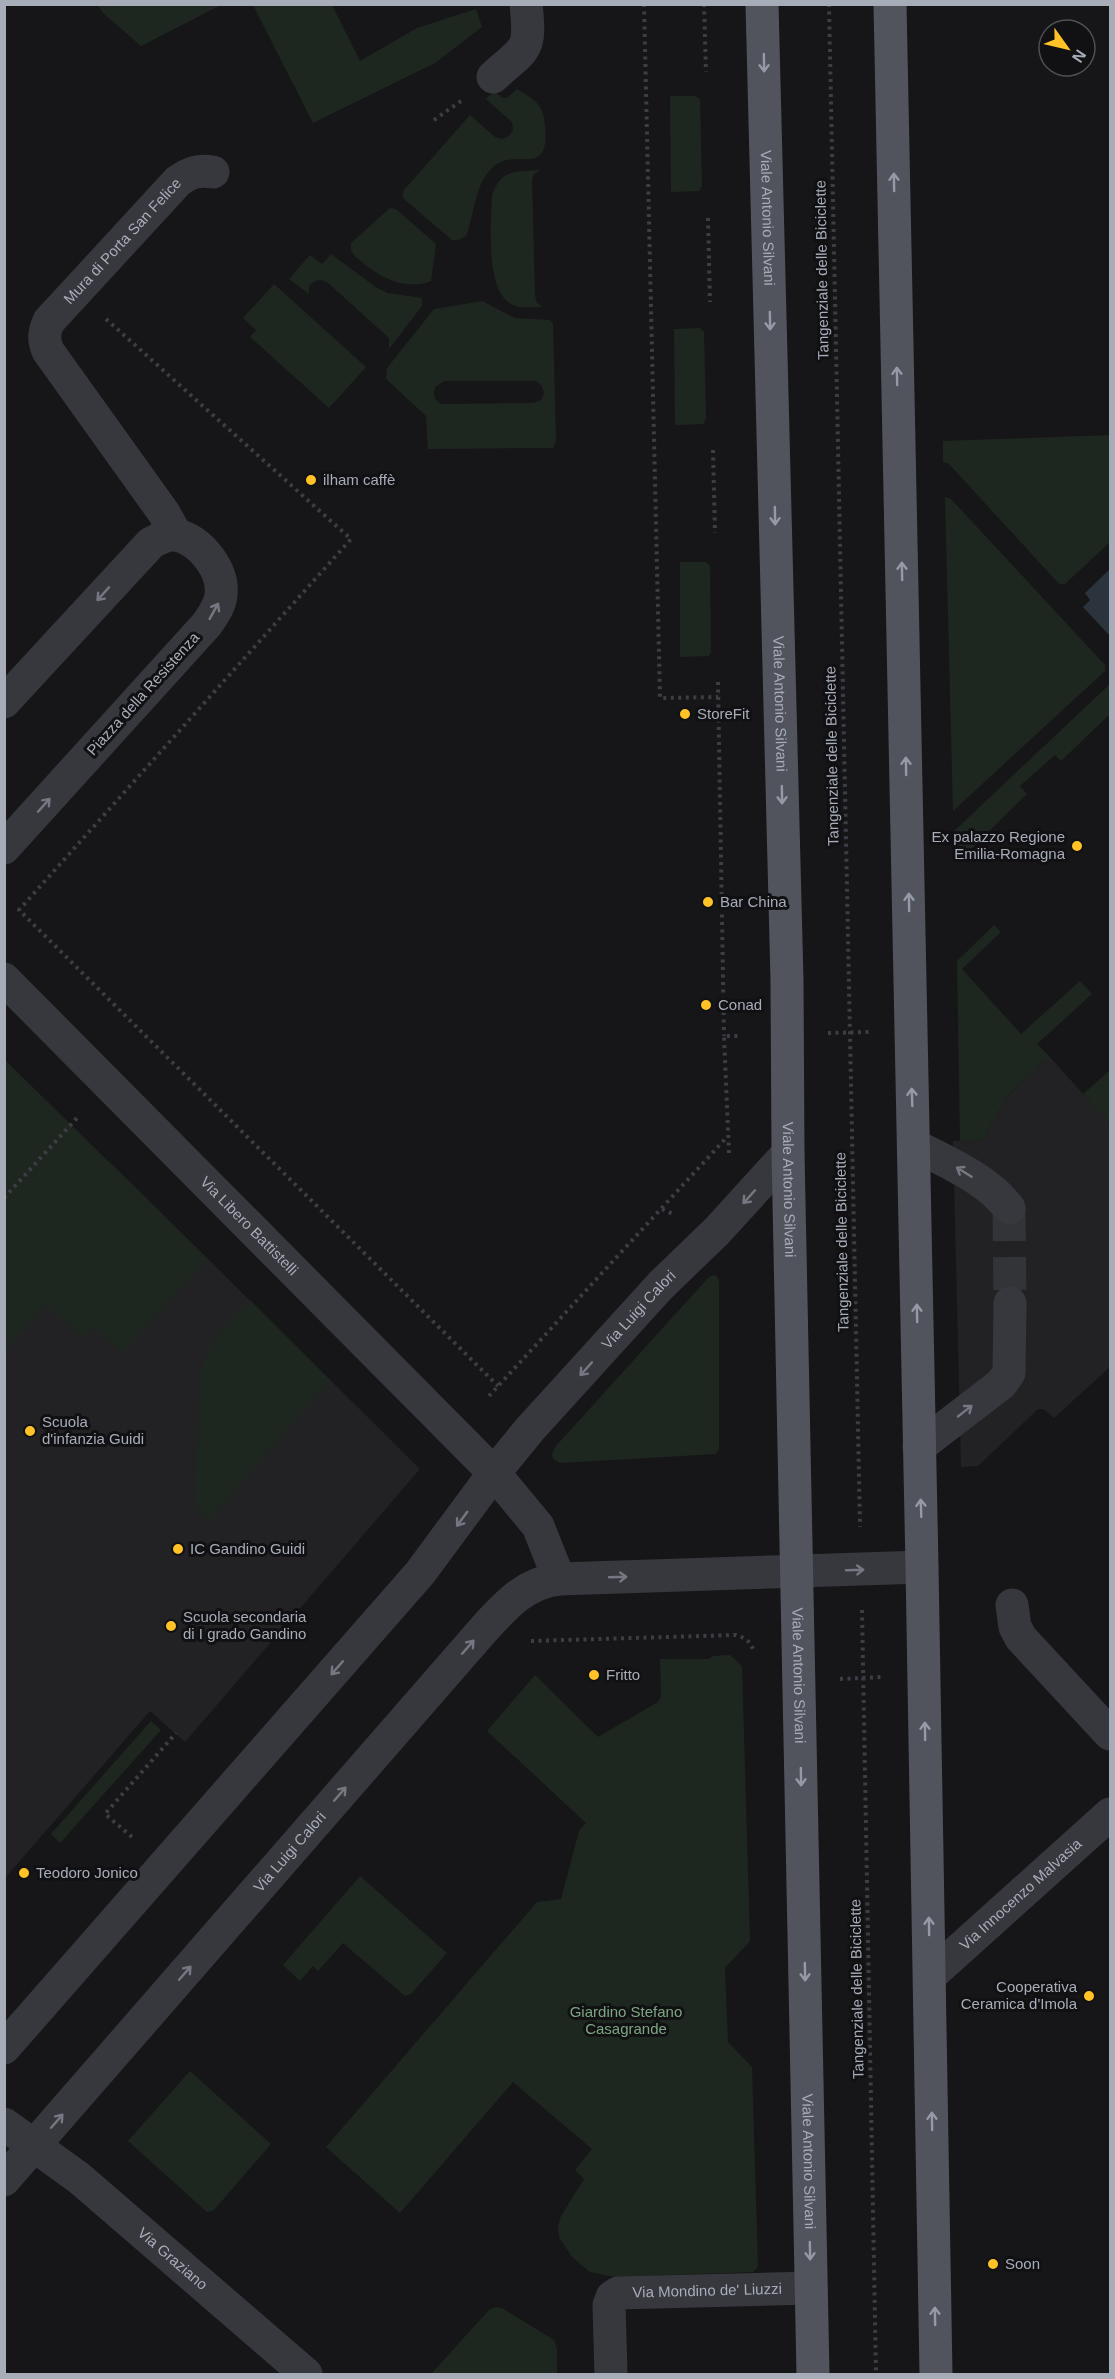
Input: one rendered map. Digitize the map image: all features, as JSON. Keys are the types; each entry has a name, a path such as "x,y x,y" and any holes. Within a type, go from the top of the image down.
{"main road":[{"name":"Viale Antonio Silvani","path":"762,4 787,980 788,1153 813,2374"},
{"path":"890,4 914,1145 936,2374"}],"street":[{"path":"493,78 526,48 529,36 526,4"},
{"name":"Mura di Porta San Felice","path":"176,535 165,513 48,351 44,342 45,332 49,321 178,181 198,170 213,172"},
{"path":"4,702 137,556 151,543 176,535"},
{"name":"Piazza della Resistenza","path":"4,848 199,633 217,609 221,595 221,581 215,566 205,553 191,542 176,535"},
{"name":"Via Libero Battistelli","path":"4,979 494,1473"},
{"path":"914,1145 998,1193 1009,1208"},
{"name":"Via Luigi Calori","path":"4,2048 420,1573 494,1473 531,1430 661,1285 717,1231 788,1153"},
{"path":"919,1447 1001,1384 1009,1373 1010,1303"},
{"path":"494,1473 538,1526 559,1579"},
{"name":"Via Luigi Calori","path":"4,2180 499,1613 524,1590 545,1581 559,1579 922,1567"},
{"path":"1011,1605 1015,1628 1021,1638 1110,1734"},
{"name":"Via Innocenzo Malvasia","path":"930,1976 1110,1814"},
{"path":"4,2124 34,2146"},
{"name":"Via Graziano","path":"34,2146 79,2178 306,2374"},
{"name":"Via Mondino de' Liuzzi","path":"611,2374 609,2305 612,2297 618,2293 811,2288"}],"path":[{"path":"644,4 660,698 718,697"},
{"path":"704,4 706,72"},
{"name":"Tangenziale delle Biciclette","path":"829,4 860,1506"},
{"path":"708,218 710,302"},
{"path":"99,314 351,539 18,910 498,1386"},
{"path":"713,450 715,533"},
{"path":"718,682 724,1036 729,1156"},
{"path":"825,1033 872,1032"},
{"path":"724,1036 738,1036"},
{"path":"4,1198 77,1118"},
{"path":"489,1396 727,1137"},
{"path":"662,1209 676,1215"},
{"name":"Tangenziale delle Biciclette","path":"862,1604 876,2374"},
{"path":"524,1644 541,1640 736,1635 744,1637 751,1644 755,1663"},
{"path":"800,1682 924,1676"},
{"path":"135,1840 105,1814 176,1733"}],"shaded area":[{"path":"1110,569 1110,636 1083,607 1090,600 1085,593"},
{"path":"1049,1056 1110,1124 1110,1367 1054,1418 1043,1409 1038,1409 978,1466 961,1467 953,1141 984,1139 1005,1099"},
{"name":"IC Gandino Guidi","path":"112,1164 420,1469 185,1742 150,1711 5,1878 5,1283"}],"green space":[{"path":"98,5 221,5 141,46 103,13"},
{"path":"253,5 332,5 360,61 417,28 476,9 482,27 435,63 313,123"},
{"path":"517,89 534,100 542,112 545,143 542,153 529,159 511,159 501,162 492,168 478,191 466,236 459,240 452,240 405,200 402,195 404,190 470,115 495,137 502,139 509,136 513,130 512,122 486,99 494,91 502,98 507,98"},
{"path":"670,96 695,96 700,99 702,186 699,191 671,192"},
{"path":"541,170 534,174 532,181 535,296 537,303 543,307 518,307 503,296 493,270 492,196 500,180 510,173"},
{"path":"390,208 396,209 436,244 431,281 422,284 403,284 385,278 369,268 352,252 351,243"},
{"path":"331,254 377,288 388,293 422,298 422,306 389,349 389,338 327,282 315,281 309,287 309,294 289,279 310,255 322,264"},
{"path":"274,284 366,367 329,408 250,337 256,330 243,318"},
{"path":"482,301 515,318 550,320 553,324 556,440 553,448 428,449 426,416 386,379 387,368 434,309","holes":["445,381 536,381 542,386 544,393 541,400 533,403 442,404 434,394 436,386"]},
{"path":"700,328 704,332 706,419 703,424 675,425 674,329"},
{"path":"1110,435 1110,542 1065,584 1059,584 949,464 943,462 943,441"},
{"path":"945,497 951,499 1105,665 1105,671 953,811"},
{"path":"680,562 705,562 710,565 711,652 709,656 680,657"},
{"path":"1110,684 1110,714 1061,761 1055,755 1020,786 1027,794 961,859 954,859 953,832"},
{"path":"994,925 1001,932 962,969 1021,1034 1080,981 1092,994 1037,1044 1049,1056 1005,1099 984,1139 960,1141 957,961"},
{"path":"5,1060 208,1259 122,1353 94,1328 84,1339 46,1305 5,1351"},
{"path":"1110,1070 1110,1124 1083,1094"},
{"path":"713,1275 717,1276 719,1281 719,1449 716,1454 560,1463 553,1459 552,1454 556,1446"},
{"path":"250,1300 330,1380 209,1521 198,1510 194,1499 201,1372 214,1341"},
{"name":"Giardino Stefano Casagrande","path":"730,1655 742,1666 750,1941 725,1968 728,2042 752,2067 758,2267 753,2272 614,2277 590,2272 572,2257 559,2237 558,2227 561,2216 584,2179 575,2170 592,2149 513,2082 400,2213 326,2147 537,1902 561,1899 579,1831 586,1823 487,1731 535,1675 598,1737 658,1702 661,1697 660,1659 709,1659 713,1656"},
{"path":"151,1721 161,1730 60,1843 51,1834"},
{"path":"360,1876 447,1953 411,1994 405,1996 343,1943 318,1971 313,1966 300,1981 283,1965"},
{"path":"190,2071 271,2144 214,2210 207,2212 128,2141"},
{"path":"495,2307 502,2308 554,2340 557,2349 557,2374 431,2374 489,2310"}],"tunnel":[{"path":"1009,1208 1010,1303"}],"place":[{"name":"ilham caffè","path":"311,480"},
{"name":"StoreFit","path":"685,714"},
{"name":"Ex palazzo Regione Emilia-Romagna","path":"1077,846"},
{"name":"Bar China","path":"708,902"},
{"name":"Conad","path":"706,1005"},
{"name":"Scuola d'infanzia Guidi","path":"30,1431"},
{"name":"IC Gandino Guidi","path":"178,1549"},
{"name":"Scuola secondaria di I grado Gandino","path":"171,1626"},
{"name":"Fritto","path":"594,1675"},
{"name":"Teodoro Jonico","path":"24,1873"},
{"name":"Cooperativa Ceramica d'Imola","path":"1089,1996"},
{"name":"Soon","path":"993,2264"}]}
